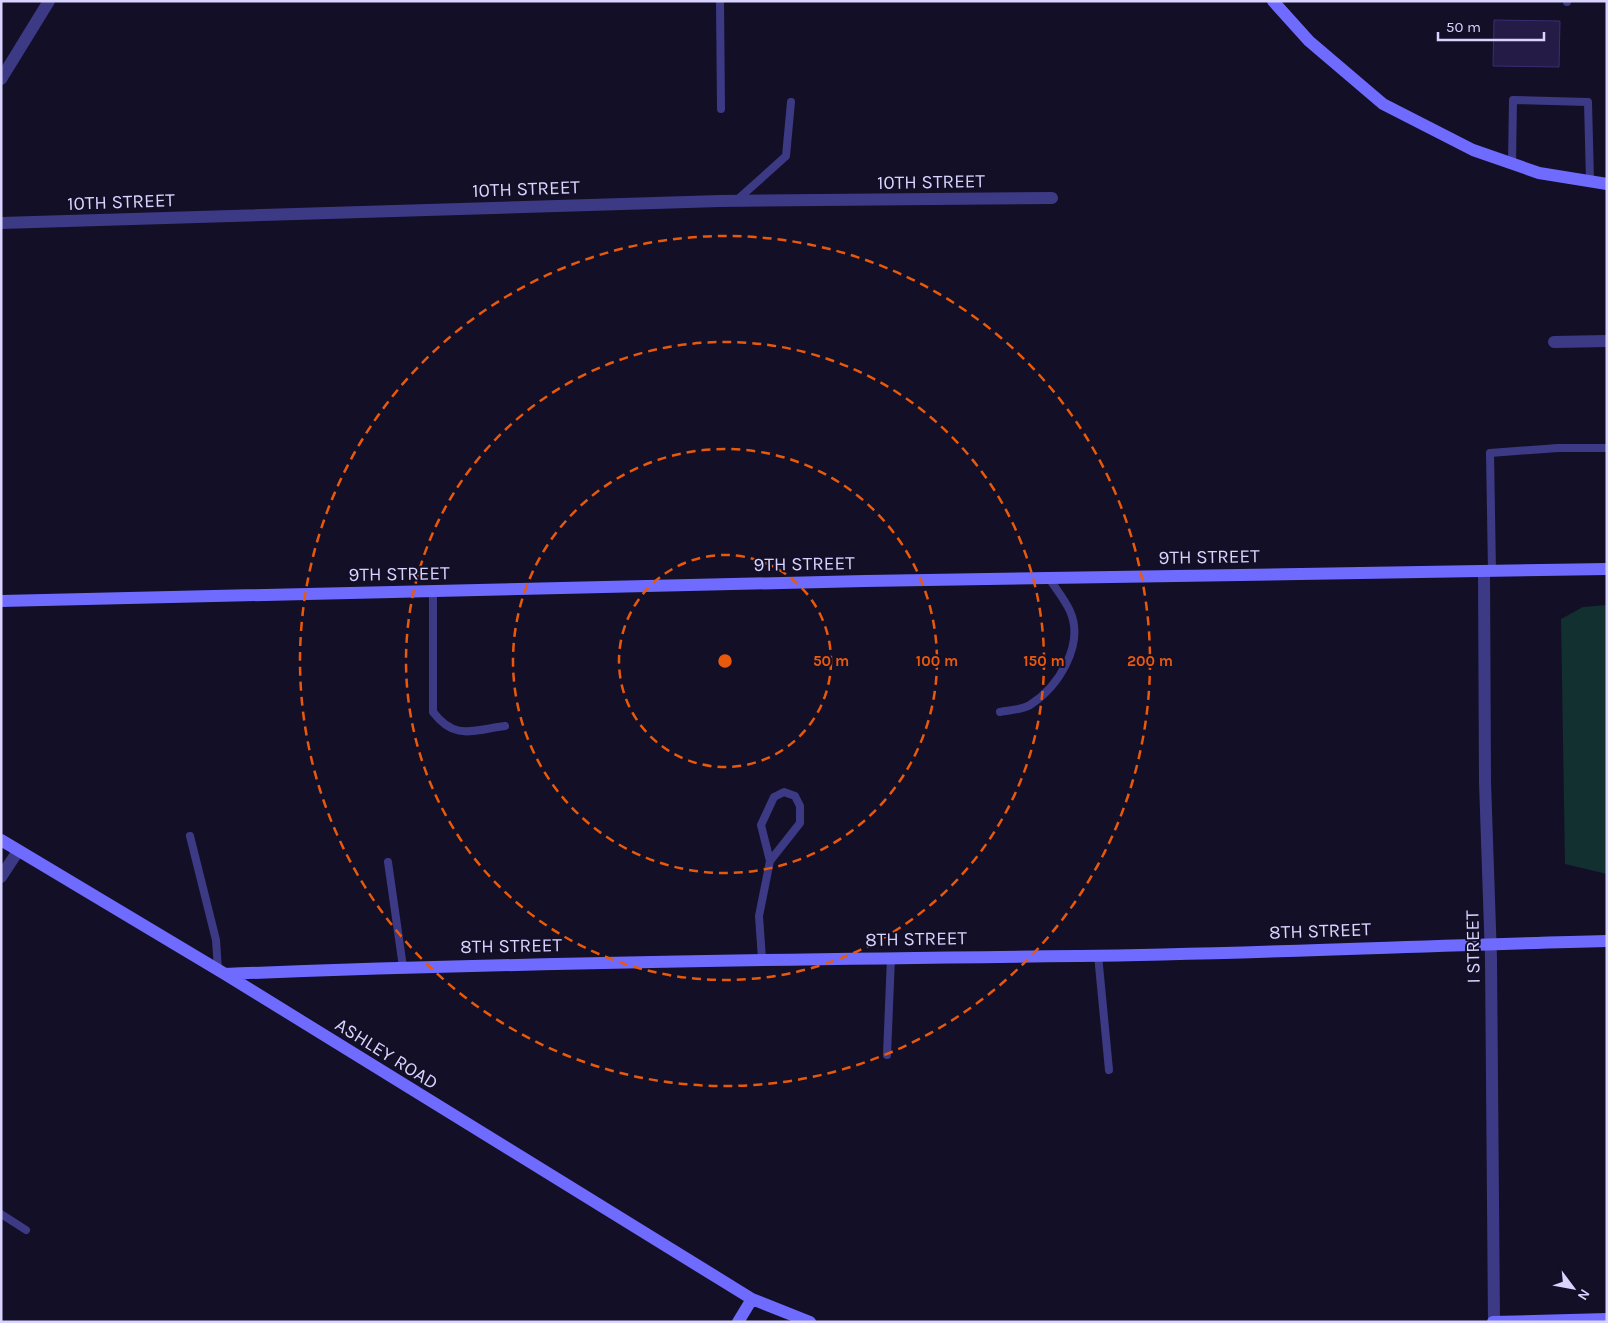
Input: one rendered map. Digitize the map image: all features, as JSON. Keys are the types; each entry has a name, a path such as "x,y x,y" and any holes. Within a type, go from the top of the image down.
{"street":[{"path":"1,79 50,1"},
{"path":"1272,1 1309,41 1383,104 1473,150 1512,164 1539,173 1607,184"},
{"name":"10TH STREET","path":"1,223 736,202 1052,198"},
{"path":"1554,342 1607,341"},
{"name":"9TH STREET","path":"1,601 1049,578 1607,569"},
{"name":"I STREET","path":"1488,571 1484,782 1491,944 1493,1322"},
{"name":"ASHLEY ROAD","path":"1,840 221,972 752,1299 810,1322"},
{"path":"1,877 18,851"},
{"name":"8TH STREET","path":"221,972 762,959 1098,955 1607,941"},
{"path":"738,1322 752,1299"},
{"path":"1493,1322 1607,1319"}],"lane":[{"path":"720,1 721,109"},
{"path":"1512,164 1513,100 1588,102 1590,181"},
{"path":"736,202 786,156 791,102"},
{"path":"1488,571 1490,453 1558,448 1607,448"},
{"path":"1000,712 1029,706 1059,678 1070,657 1073,634 1070,612 1049,578"},
{"path":"433,591 433,712 444,726 461,732 505,726"},
{"path":"762,959 759,916 770,861 761,825 774,797 784,792 795,796 800,806 800,823 770,861"},
{"path":"190,836 216,940 221,972"},
{"path":"388,862 403,967"},
{"path":"1098,955 1109,1070"},
{"path":"887,1055 892,957"},
{"path":"1,1214 26,1230"}],"green space":[{"path":"1607,605 1607,874 1565,864 1561,619 1583,607"}],"building":[{"path":"1494,20 1560,21 1559,67 1493,66"}]}
